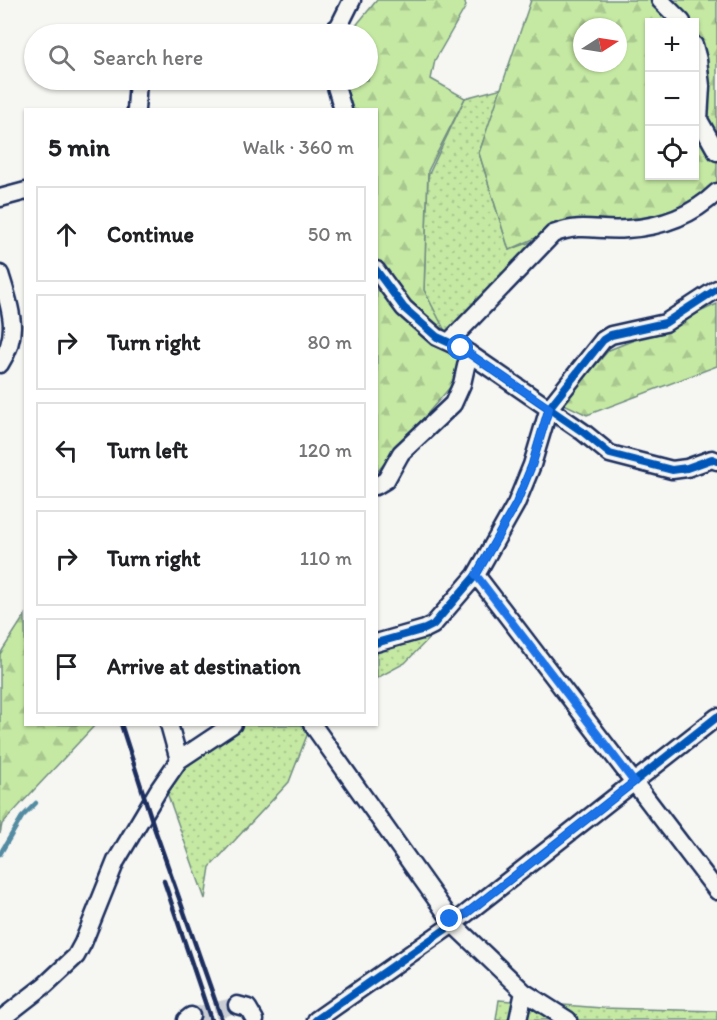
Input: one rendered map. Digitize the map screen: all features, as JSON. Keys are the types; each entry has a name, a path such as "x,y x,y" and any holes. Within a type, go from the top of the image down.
{"street":[{"path":"340,24 352,0"},
{"path":"660,0 678,18"},
{"path":"699,69 701,86 699,120 717,152"},
{"path":"136,108 137,90"},
{"path":"337,90 342,108"},
{"path":"0,198 24,192"},
{"path":"449,342 553,234 568,228 594,227 626,230 654,225 685,216 717,192"},
{"path":"378,273 404,308 437,336 469,353 583,432 610,454 672,470 687,468 712,459 717,461"},
{"path":"0,274 10,306 13,329 8,352 0,364"},
{"path":"378,642 433,625 476,575 516,504 532,465 549,408 603,340 611,335 665,323 717,289"},
{"path":"378,485 386,480 401,453 453,404 462,384 469,353"},
{"path":"476,575 717,891"},
{"path":"316,1020 453,924 717,717"},
{"path":"170,726 179,760"},
{"path":"0,1020 45,985 76,956 116,861 159,789 179,760 230,726"},
{"path":"313,726 453,924 524,992 568,1020"},
{"path":"519,1020 524,992"},
{"path":"237,1005 248,1008 255,1020"}],"green space":[{"path":"377,0 464,0 466,6 435,60 431,79 465,98 428,171 424,290 465,370 378,471 378,108 336,108 336,90 378,90 378,24 357,24"},
{"path":"531,0 717,0 717,192 664,221 551,231 509,250 479,153"},
{"path":"502,88 479,153 509,250 553,234 449,342 424,290 428,176 465,98"},
{"path":"717,304 717,366 587,415 562,403 609,350"},
{"path":"24,617 24,726 94,726 2,824 0,834 0,654"},
{"path":"439,628 405,663 378,677 378,645"},
{"path":"232,726 311,726 289,782 210,867 205,899 165,787 179,760"},
{"path":"499,1000 602,1008 717,1011 717,1020 496,1020"}],"waterway":[{"path":"0,854 22,817 36,803"}],"tunnel":[{"path":"191,1016 237,1005"}],"railway":[{"path":"122,726 154,827 222,1020"},
{"path":"164,881 211,1020"}],"cycle path":[{"path":"378,273 404,308 437,337 461,348 583,432 610,454 672,470 687,468 712,459 717,461"},
{"path":"378,642 433,625 476,575 516,504 532,465 549,408 603,340 611,335 665,323 717,289"},
{"path":"316,1020 453,924 717,717"}],"route":[{"path":"450,919 453,924 634,782 476,575 516,504 532,465 549,408 461,348"}]}
